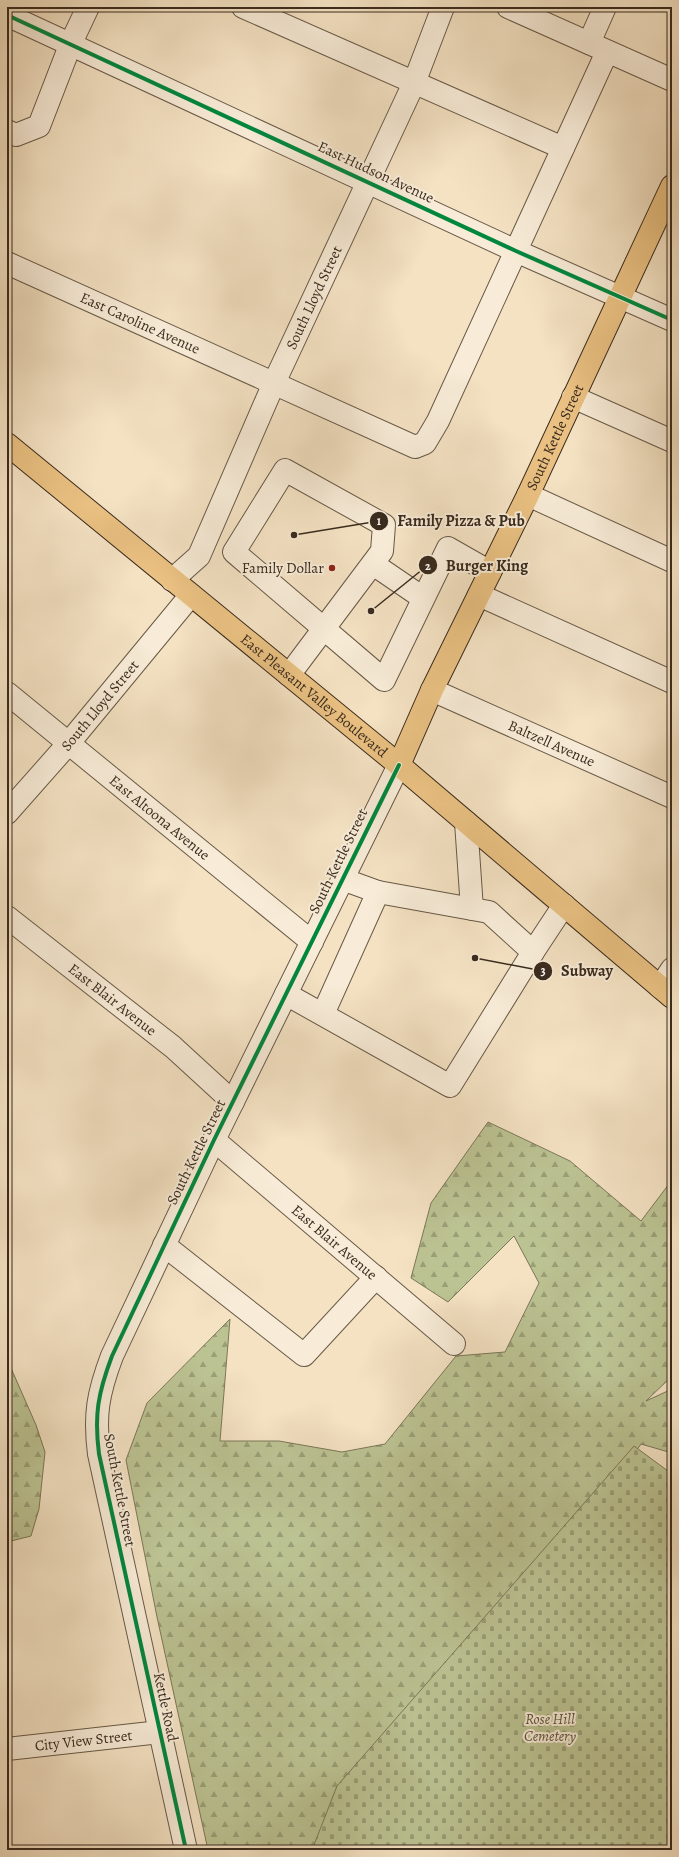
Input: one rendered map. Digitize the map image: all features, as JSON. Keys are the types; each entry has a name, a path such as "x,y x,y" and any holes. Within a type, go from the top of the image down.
{"main road":[{"name":"South Kettle Street","path":"398,765 432,690 528,495 620,296 670,196"},
{"name":"East Pleasant Valley Boulevard","path":"7,444 398,765 666,992"}],"street":[{"path":"7,132 16,135 38,126 70,43 88,7"},
{"path":"243,7 562,148"},
{"name":"South Lloyd Street","path":"172,580 199,556 274,383 414,83 443,7"},
{"path":"508,7 672,80"},
{"name":"East Caroline Avenue","path":"7,263 415,447 425,443 438,421 562,148 598,47 605,7"},
{"name":"East Hudson Avenue","path":"7,15 516,251 672,320"},
{"path":"573,397 672,441"},
{"path":"234,552 285,470 384,525 382,551 325,629 288,675"},
{"path":"528,495 672,561"},
{"path":"210,530 384,680 448,548 490,572"},
{"path":"373,564 423,598"},
{"name":"South Lloyd Street","path":"7,813 68,744 191,595"},
{"path":"479,595 672,682"},
{"name":"Baltzell Avenue","path":"432,690 672,797"},
{"name":"East Altoona Avenue","path":"7,693 312,942"},
{"name":"South Kettle Street","path":"124,1568 99,1454 96,1432 97,1407 104,1379 112,1356 214,1140 398,765"},
{"path":"466,822 472,909"},
{"path":"342,879 378,892 489,912 533,952"},
{"path":"323,1014 378,892"},
{"path":"286,994 450,1086 564,905"},
{"name":"East Blair Avenue","path":"7,917 173,1048 233,1102"},
{"path":"666,992 672,969"},
{"name":"East Blair Avenue","path":"214,1140 454,1344"},
{"path":"164,1245 304,1355 376,1277"},
{"name":"Kettle Road","path":"124,1568 186,1850"},
{"name":"City View Street","path":"7,1749 160,1732"}],"green space":[{"path":"488,1122 570,1161 641,1221 672,1180 672,1376 646,1401 672,1389 672,1453 641,1444 522,1614 350,1850 208,1850 157,1617 126,1460 147,1403 230,1319 220,1441 279,1441 342,1452 385,1444 456,1356 505,1352 539,1283 514,1236 448,1302 411,1278 431,1203"},
{"path":"7,1359 36,1425 45,1452 39,1509 31,1536 7,1542"},
{"name":"Rose Hill Cemetery","path":"634,1446 672,1474 672,1850 312,1850 337,1786"}],"cycle path":[{"path":"7,15 516,251 672,320"},
{"path":"186,1850 99,1454 97,1416 100,1393 112,1356 214,1140 399,765"}],"place":[{"name":"Family Pizza & Pub","path":"294,535"},
{"name":"Family Dollar","path":"332,568"},
{"name":"Burger King","path":"371,611"},
{"name":"Subway","path":"475,958"}]}
